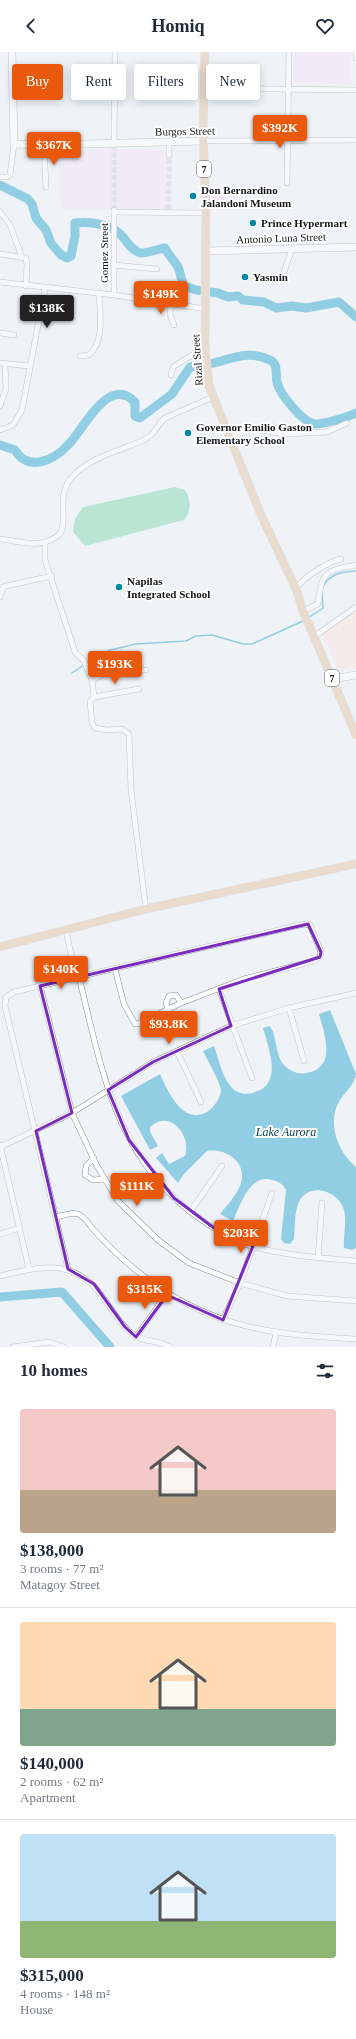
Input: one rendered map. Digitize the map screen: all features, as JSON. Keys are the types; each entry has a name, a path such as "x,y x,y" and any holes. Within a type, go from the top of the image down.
{"main road":[{"name":"Rizal Street","path":"205,52 203,141 206,214 205,347 207,375 213,397 261,515 296,589 303,613 315,636"},
{"name":"7","path":"315,636 356,735"},
{"path":"0,947 146,909 356,864"}],"street":[{"path":"0,177 7,177 10,175 14,144 12,52"},
{"path":"114,143 115,52"},
{"path":"287,183 289,52"},
{"path":"356,52 356,58"},
{"path":"204,88 356,90"},
{"name":"Burgos Street","path":"14,144 44,145 203,141 356,140"},
{"path":"169,142 169,155"},
{"path":"44,145 46,187"},
{"name":"Gomez Street","path":"114,295 114,211 168,211 206,214"},
{"path":"0,212 10,225 22,257"},
{"name":"Antonio Luna Street","path":"206,251 356,247"},
{"path":"284,272 292,249"},
{"path":"0,254 26,258 26,286"},
{"path":"113,265 157,270"},
{"path":"0,282 114,295 206,309"},
{"path":"0,430 13,426 22,410 26,396 30,366 45,288"},
{"path":"80,356 89,355 95,348 98,340 100,327 99,294"},
{"path":"171,304 170,314 174,325"},
{"path":"0,333 14,335"},
{"path":"171,375 173,367 205,347"},
{"path":"0,406 6,389 3,363 30,366"},
{"path":"0,539 22,543 45,543 61,533 64,523 61,499 62,493 73,476 104,455 134,444 151,435 158,424 165,418 213,397"},
{"path":"229,437 254,429 284,434 327,432 346,423"},
{"path":"45,543 45,560 52,576 75,652 84,661 89,670 94,697"},
{"path":"296,589 299,583 323,567 341,559"},
{"path":"303,613 318,604 321,581 325,574 337,569 356,565"},
{"path":"0,597 3,588 6,586 52,576"},
{"path":"315,636 356,607"},
{"path":"92,680 106,674 129,670 146,670"},
{"path":"333,679 356,675"},
{"path":"139,689 94,697 90,702 92,722 95,728 107,730 122,729 129,734 131,790 146,909"},
{"path":"68,1269 5,1000 12,993 304,924 310,925 321,952 317,959 244,979 181,1002 141,1024 135,1024 124,1004 115,969"},
{"path":"66,931 108,1090 129,1140 142,1160 174,1198 190,1212 214,1228 253,1246 311,1258 356,1261"},
{"path":"40,986 72,1113 94,1158 118,1201 158,1240 189,1263 240,1283 287,1296 356,1301"},
{"path":"219,989 252,1078"},
{"path":"29,1269 0,1146 36,1131 72,1113 153,1062 232,1026 289,1008 356,993"},
{"path":"168,1009 166,1003 169,996 176,995 181,1002"},
{"path":"289,1008 304,1061"},
{"path":"177,1051 201,1102"},
{"path":"94,1158 86,1166 86,1175 93,1180 105,1179"},
{"path":"190,1212 222,1166"},
{"path":"223,1320 240,1283 272,1193"},
{"path":"318,1258 322,1203"},
{"path":"57,1217 76,1213 80,1215 112,1250 135,1271 168,1294 223,1320 276,1333 356,1339"},
{"path":"0,1234 20,1228"},
{"path":"0,1276 29,1269 68,1269 83,1276 94,1284 125,1327 136,1337 144,1341 160,1342 170,1347"},
{"path":"136,1337 168,1294"},
{"path":"273,1347 276,1333"},
{"path":"13,1347 49,1342 64,1347"}],"highlighted area":[{"path":"308,924 321,952 320,957 219,989 231,1026 153,1062 108,1090 129,1140 174,1198 214,1228 253,1246 223,1320 167,1295 136,1337 125,1327 94,1284 68,1269 36,1131 72,1113 40,986"}],"shaded area":[{"path":"295,52 351,52 351,84 294,83"},
{"path":"59,150 173,150 173,209 61,209"},
{"path":"212,193 235,193 235,208 212,208"},
{"path":"356,611 356,669 339,671 323,633"}],"green space":[{"path":"175,487 185,490 189,501 189,509 184,520 85,546 73,532 75,519 83,507"}],"water":[{"name":"Lake Aurora","path":"330,1010 356,1074 352,1084 340,1100 334,1118 334,1127 339,1145 356,1167 356,1248 352,1250 344,1248 345,1215 341,1203 330,1194 323,1191 316,1190 310,1192 299,1202 295,1215 294,1239 290,1244 284,1243 281,1239 286,1190 282,1184 276,1181 264,1179 258,1181 252,1186 247,1192 233,1221 220,1214 240,1187 242,1175 238,1163 228,1154 207,1151 183,1175 178,1183 156,1158 162,1153 169,1164 185,1156 185,1140 182,1133 178,1127 172,1123 165,1121 158,1122 150,1127 150,1132 158,1146 150,1150 121,1096 160,1074 173,1099 179,1106 186,1112 193,1115 202,1114 213,1107 218,1101 221,1093 213,1070 203,1051 214,1046 223,1074 234,1090 247,1094 262,1089 268,1083 272,1066 271,1056 263,1028 269,1026 273,1032 281,1061 286,1067 294,1072 300,1073 316,1070 322,1064 326,1049 326,1040 319,1014"}],"waterway":[{"path":"0,185 28,199 32,204 36,218 46,230 51,243 60,254 67,258 71,256 75,236 75,223 100,224 113,229 138,252 144,253 165,248 178,267 184,286 196,290 218,293 228,297 238,296 243,300 264,302 276,308 292,306 306,308 339,302 356,317"},
{"path":"0,445 15,450 20,457 27,461 41,462 62,451 97,408 106,400 115,395 125,395 135,402 135,416 140,418 172,394 190,367 211,364 235,357 249,355 263,357 275,364 277,382 282,393 292,407 304,419 315,424 324,423 356,413"},
{"path":"323,586 330,578 337,574 356,571"},
{"path":"308,618 323,608 322,590"},
{"path":"87,663 110,650 136,644 186,641 196,636 212,635 243,644 252,644 303,621"},
{"path":"72,673 84,665"},
{"path":"0,1297 62,1292 110,1347"}],"tunnel":[{"path":"114,143 114,210"},
{"path":"168,209 169,155"}],"place":[{"name":"Don Bernardino Jalandoni Museum","path":"193,196"},
{"name":"Prince Hypermart","path":"253,223"},
{"name":"Yasmin","path":"245,277"},
{"name":"Governor Emilio Gaston Elementary School","path":"188,433"},
{"name":"Napilas Integrated School","path":"119,587"}]}
